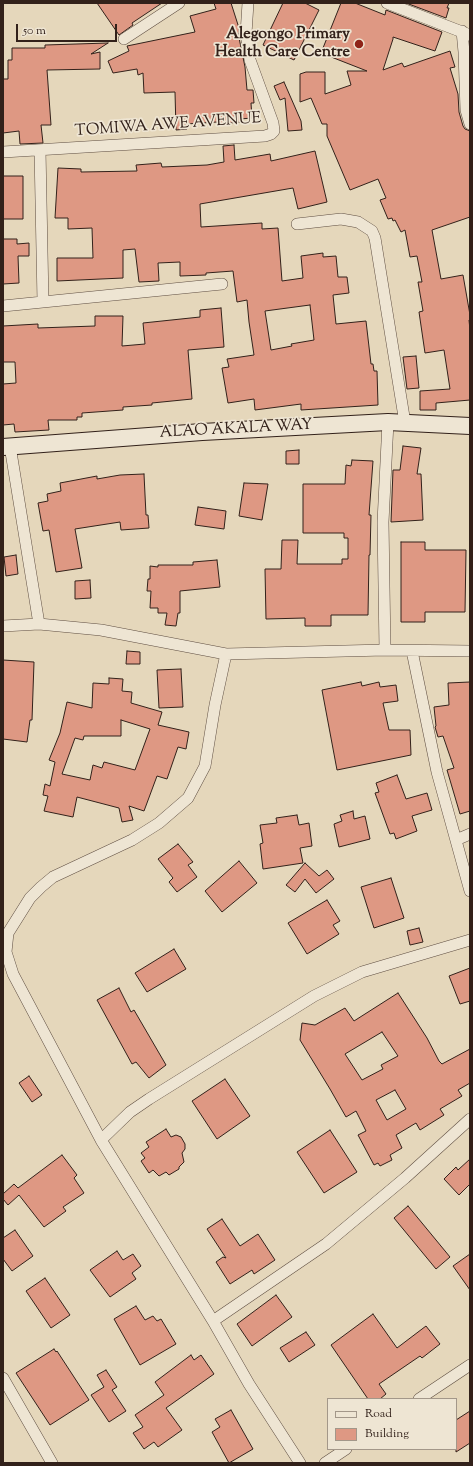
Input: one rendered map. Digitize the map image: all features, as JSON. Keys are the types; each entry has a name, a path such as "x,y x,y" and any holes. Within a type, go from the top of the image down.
{"street":[{"path":"124,39 179,3"},
{"name":"TOMIWA AWE AVENUE","path":"3,152 265,136 271,134 274,131 273,123 250,60 246,34 248,3"},
{"path":"388,3 466,33 464,52 466,110 470,124"},
{"path":"40,150 44,302"},
{"path":"297,224 341,219 358,222 372,231 375,238 405,423"},
{"path":"3,306 222,284"},
{"path":"385,650 383,522 388,422"},
{"name":"ALAO AKALA WAY","path":"7,446 202,432 388,422 470,426"},
{"path":"7,446 39,624"},
{"path":"3,626 39,624 101,630 226,654 385,650 470,650"},
{"path":"412,651 437,772 470,890"},
{"path":"226,654 204,766 188,798 159,823 132,840 53,877 30,898 8,933 6,952 13,974 101,1140 249,1384 300,1463"},
{"path":"456,840 470,834"},
{"path":"101,1140 130,1112 149,1098 314,996 362,972 470,940"},
{"path":"212,1321 326,1244 405,1178 470,1119"},
{"path":"421,1398 470,1366"},
{"path":"3,1378 52,1463"},
{"path":"325,1463 344,1450"}],"building":[{"path":"97,3 162,3 132,23 133,25 119,35"},
{"path":"214,3 231,3 239,28 239,34 238,33 245,67 247,90 253,90 254,103 251,103 252,118 240,119 241,122 186,124 187,129 176,130 175,92 144,93 143,73 138,75 137,69 113,73 108,61 129,51 127,46 195,32 190,16 216,9"},
{"path":"283,3 305,3 319,10 294,60 263,45"},
{"path":"341,3 355,3 385,15 386,10 442,32 435,51 393,37 383,70 402,63 404,67 450,51 455,67 450,68 458,94 459,112 463,126 465,129 470,131 470,217 432,230 441,279 463,275 470,315 470,400 436,403 436,410 420,410 420,391 450,389 444,350 425,353 419,312 423,311 418,282 422,282 417,256 410,257 405,230 401,232 395,220 393,221 392,218 388,219 380,200 386,198 378,179 350,190 327,136 327,124 322,124 311,98 300,102 300,74 306,72 325,72 325,94 351,85 347,71 367,71 321,53"},
{"path":"406,3 449,3 447,8 449,8 446,18"},
{"path":"108,43 91,54 100,52 100,69 47,70 51,125 41,125 43,143 20,144 19,131 3,133 3,79 8,79 8,60 12,60 12,48 45,48 45,45"},
{"path":"284,82 301,121 302,130 288,131 285,98 280,100 274,86"},
{"path":"234,145 235,160 270,154 271,161 315,151 327,202 298,209 293,188 200,204 201,227 262,223 262,229 278,228 282,281 303,278 301,256 323,253 323,257 336,256 338,277 347,277 349,293 333,295 336,324 366,321 371,364 373,364 374,371 377,371 378,405 301,410 301,404 255,410 254,399 228,403 222,368 229,367 227,359 254,355 247,300 237,302 233,271 206,273 206,275 180,276 180,262 158,263 159,281 139,282 135,249 123,250 123,278 57,281 57,258 93,258 92,228 68,229 68,218 55,218 58,168 81,169 81,172 137,171 136,165 161,163 162,167 207,165 224,162 223,146","holes":["310,305 314,340 291,344 292,346 271,350 265,311"]},
{"path":"3,176 23,176 23,219 3,219"},
{"path":"3,239 17,239 17,244 29,243 29,256 18,256 19,283 3,284"},
{"path":"221,308 224,347 188,350 192,399 152,403 152,405 123,407 123,410 82,413 82,417 77,417 77,420 48,420 49,430 15,432 14,424 3,425 3,384 16,383 15,362 3,362 3,326 38,324 38,328 95,326 95,316 123,316 122,346 145,344 143,323 200,317 200,310"},
{"path":"416,356 419,388 407,389 403,357"},
{"path":"403,446 421,448 417,474 421,474 423,520 391,522 393,470 400,470"},
{"path":"299,450 299,464 286,464 286,451"},
{"path":"352,460 373,461 369,515 371,515 368,615 331,615 331,626 305,626 305,618 266,619 265,569 281,569 282,540 298,540 297,564 342,564 342,559 348,559 348,538 344,538 344,533 303,533 303,484 345,484 346,465 351,466"},
{"path":"144,474 146,515 148,515 149,528 121,530 120,522 75,529 82,568 56,572 49,530 43,531 38,503 48,501 47,494 61,491 60,483 97,476 97,479 120,475"},
{"path":"244,483 268,484 262,520 239,516"},
{"path":"198,507 226,511 224,529 195,525"},
{"path":"401,542 425,542 425,550 466,550 465,612 425,612 425,622 401,622"},
{"path":"16,555 18,574 6,576 4,557"},
{"path":"217,560 220,587 180,591 180,613 178,613 176,626 165,625 167,613 158,613 158,608 150,608 151,591 147,591 148,579 150,579 150,566 193,565 193,562"},
{"path":"90,580 91,598 75,599 75,581"},
{"path":"127,651 140,652 140,664 126,664"},
{"path":"3,660 34,662 32,720 30,720 27,742 3,739"},
{"path":"181,669 183,707 159,708 157,670"},
{"path":"109,678 123,679 122,691 132,692 131,703 162,712 158,725 189,732 186,749 178,747 167,779 157,776 144,811 129,806 133,820 122,822 119,808 77,797 73,817 44,811 48,796 43,795 45,784 50,786 55,762 49,760 60,733 67,702 92,708 93,683 109,684","holes":["121,720 150,729 135,770 104,762 102,768 93,765 90,780 62,774 75,738 83,740 84,736 121,736"]},
{"path":"361,682 362,686 379,682 380,687 396,685 398,701 383,703 389,730 410,730 411,755 337,770 322,690"},
{"path":"470,682 470,811 460,814 447,770 454,768 443,736 438,737 435,727 434,707 449,705 448,683"},
{"path":"397,775 406,799 427,793 432,810 412,816 417,831 396,839 394,833 390,834 375,793 379,792 376,783"},
{"path":"353,811 354,819 365,816 370,839 339,847 334,824 342,821 340,815"},
{"path":"297,815 299,825 309,823 312,846 300,848 303,863 263,869 260,844 263,843 260,825 277,823 276,818"},
{"path":"178,844 193,862 188,865 197,877 177,892 169,882 173,878 158,859"},
{"path":"239,861 257,883 222,912 205,891"},
{"path":"305,863 319,876 327,870 334,879 316,893 305,879 295,892 286,885"},
{"path":"391,878 404,918 374,928 361,887"},
{"path":"327,900 340,921 333,925 339,934 307,954 288,923"},
{"path":"419,928 423,942 410,945 407,931"},
{"path":"174,949 186,969 147,992 135,973"},
{"path":"470,968 470,1001 460,1004 449,976"},
{"path":"119,988 131,1012 134,1010 166,1065 149,1078 136,1062 132,1064 97,1000"},
{"path":"398,993 442,1064 470,1049 470,1083 458,1090 462,1096 440,1109 444,1115 420,1130 416,1123 396,1135 402,1148 390,1155 392,1160 380,1166 378,1163 374,1165 358,1135 366,1131 356,1111 346,1117 300,1040 302,1023 315,1025 345,1008 354,1021","holes":["382,1032 398,1056 381,1065 383,1069 362,1080 345,1054","395,1090 406,1109 387,1120 376,1100"]},
{"path":"29,1076 42,1095 32,1102 19,1083"},
{"path":"225,1079 250,1116 217,1139 192,1101"},
{"path":"166,1129 171,1137 176,1135 181,1137 185,1144 185,1149 182,1153 184,1162 179,1169 169,1175 166,1172 159,1176 153,1170 149,1173 141,1161 145,1158 141,1153 149,1147 146,1142"},
{"path":"330,1130 357,1172 324,1193 297,1152"},
{"path":"62,1155 77,1175 74,1178 84,1193 63,1207 66,1211 44,1227 19,1195 8,1205 3,1199 3,1194 14,1184 18,1188"},
{"path":"470,1159 470,1184 459,1195 444,1179 456,1167 458,1170"},
{"path":"408,1206 450,1257 436,1269 394,1218"},
{"path":"222,1219 240,1246 258,1234 275,1260 254,1274 252,1270 230,1284 216,1262 223,1257 226,1258 207,1229"},
{"path":"15,1230 33,1256 12,1271 3,1259 3,1238"},
{"path":"117,1251 123,1260 133,1254 141,1266 132,1273 136,1279 110,1297 90,1270"},
{"path":"470,1254 470,1290 453,1266"},
{"path":"45,1278 70,1315 51,1328 26,1291"},
{"path":"276,1295 292,1317 252,1346 237,1324"},
{"path":"136,1306 145,1320 153,1316 157,1321 161,1319 176,1344 140,1365 114,1319"},
{"path":"373,1314 397,1348 426,1326 440,1344 422,1358 420,1356 379,1384 386,1394 381,1398 367,1398 331,1345"},
{"path":"306,1332 315,1345 289,1362 280,1348"},
{"path":"54,1349 56,1352 57,1351 89,1400 50,1425 16,1373"},
{"path":"191,1355 194,1360 201,1355 214,1374 166,1408 182,1430 158,1447 154,1442 144,1449 133,1433 143,1427 135,1415 164,1395 155,1382"},
{"path":"106,1370 117,1387 112,1390 126,1411 109,1422 91,1395 104,1387 97,1375"},
{"path":"231,1410 253,1449 229,1463 212,1432 220,1427 215,1419"},
{"path":"470,1411 470,1443 456,1452 457,1450 457,1419"}],"place":[{"name":"Alegongo Primary Health Care Centre","path":"359,44"}]}
